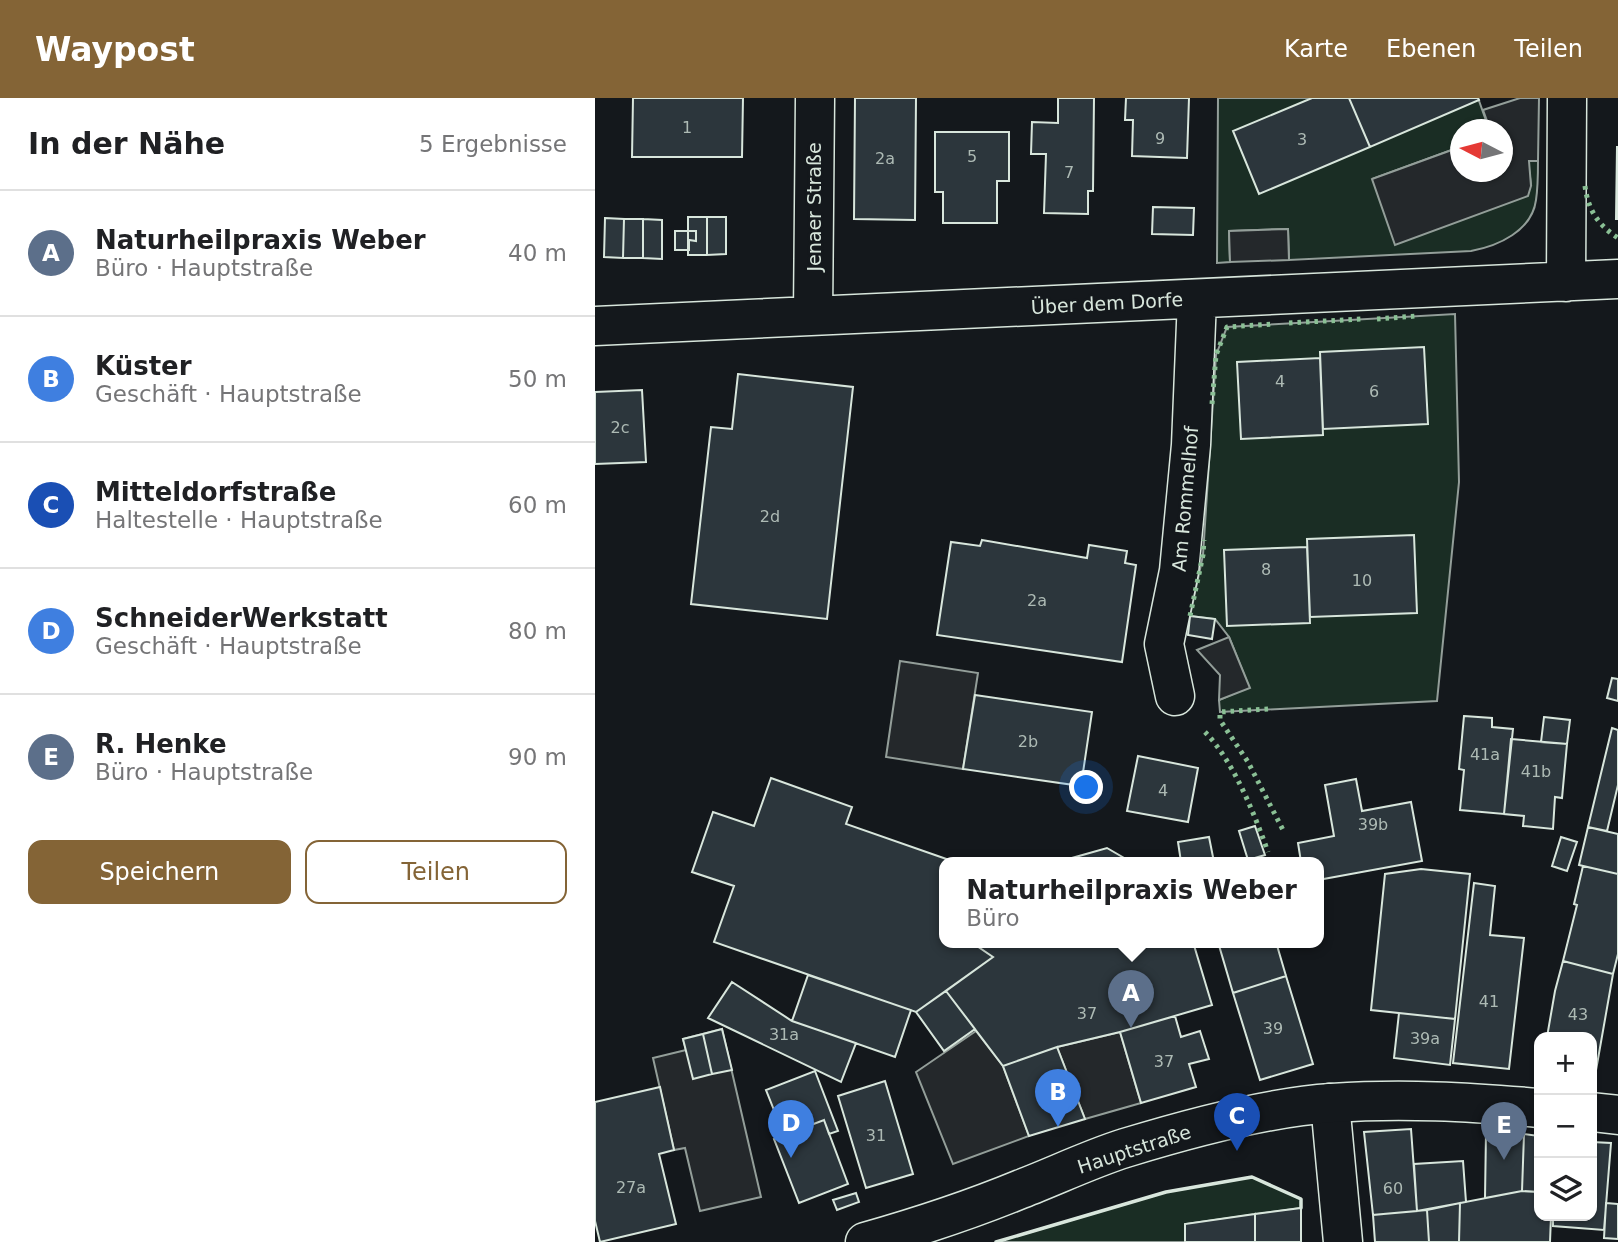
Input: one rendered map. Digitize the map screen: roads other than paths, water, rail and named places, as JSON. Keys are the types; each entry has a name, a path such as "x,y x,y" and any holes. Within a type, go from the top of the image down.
{"street":[{"name":"Jenaer Straße","path":"813,316 815,98"},
{"path":"1566,282 1567,98"},
{"name":"Über dem Dorfe","path":"595,326 1618,279"},
{"name":"Am Rommelhof","path":"1175,696 1164,645 1179,571 1190,459 1197,299"},
{"name":"Hauptstraße","path":"865,1242 930,1223 1122,1149 1222,1123 1330,1103 1447,1100 1534,1108"},
{"path":"1330,1103 1343,1242"},
{"path":"1597,1113 1618,1115"}],"place":[{"name":"Naturheilpraxis Weber","path":"1131,1028"},
{"name":"Küster","path":"1058,1127"},
{"name":"Mitteldorfstraße","path":"1237,1151"},
{"name":"SchneiderWerkstatt","path":"791,1158"},
{"name":"R. Henke","path":"1504,1160"}]}
